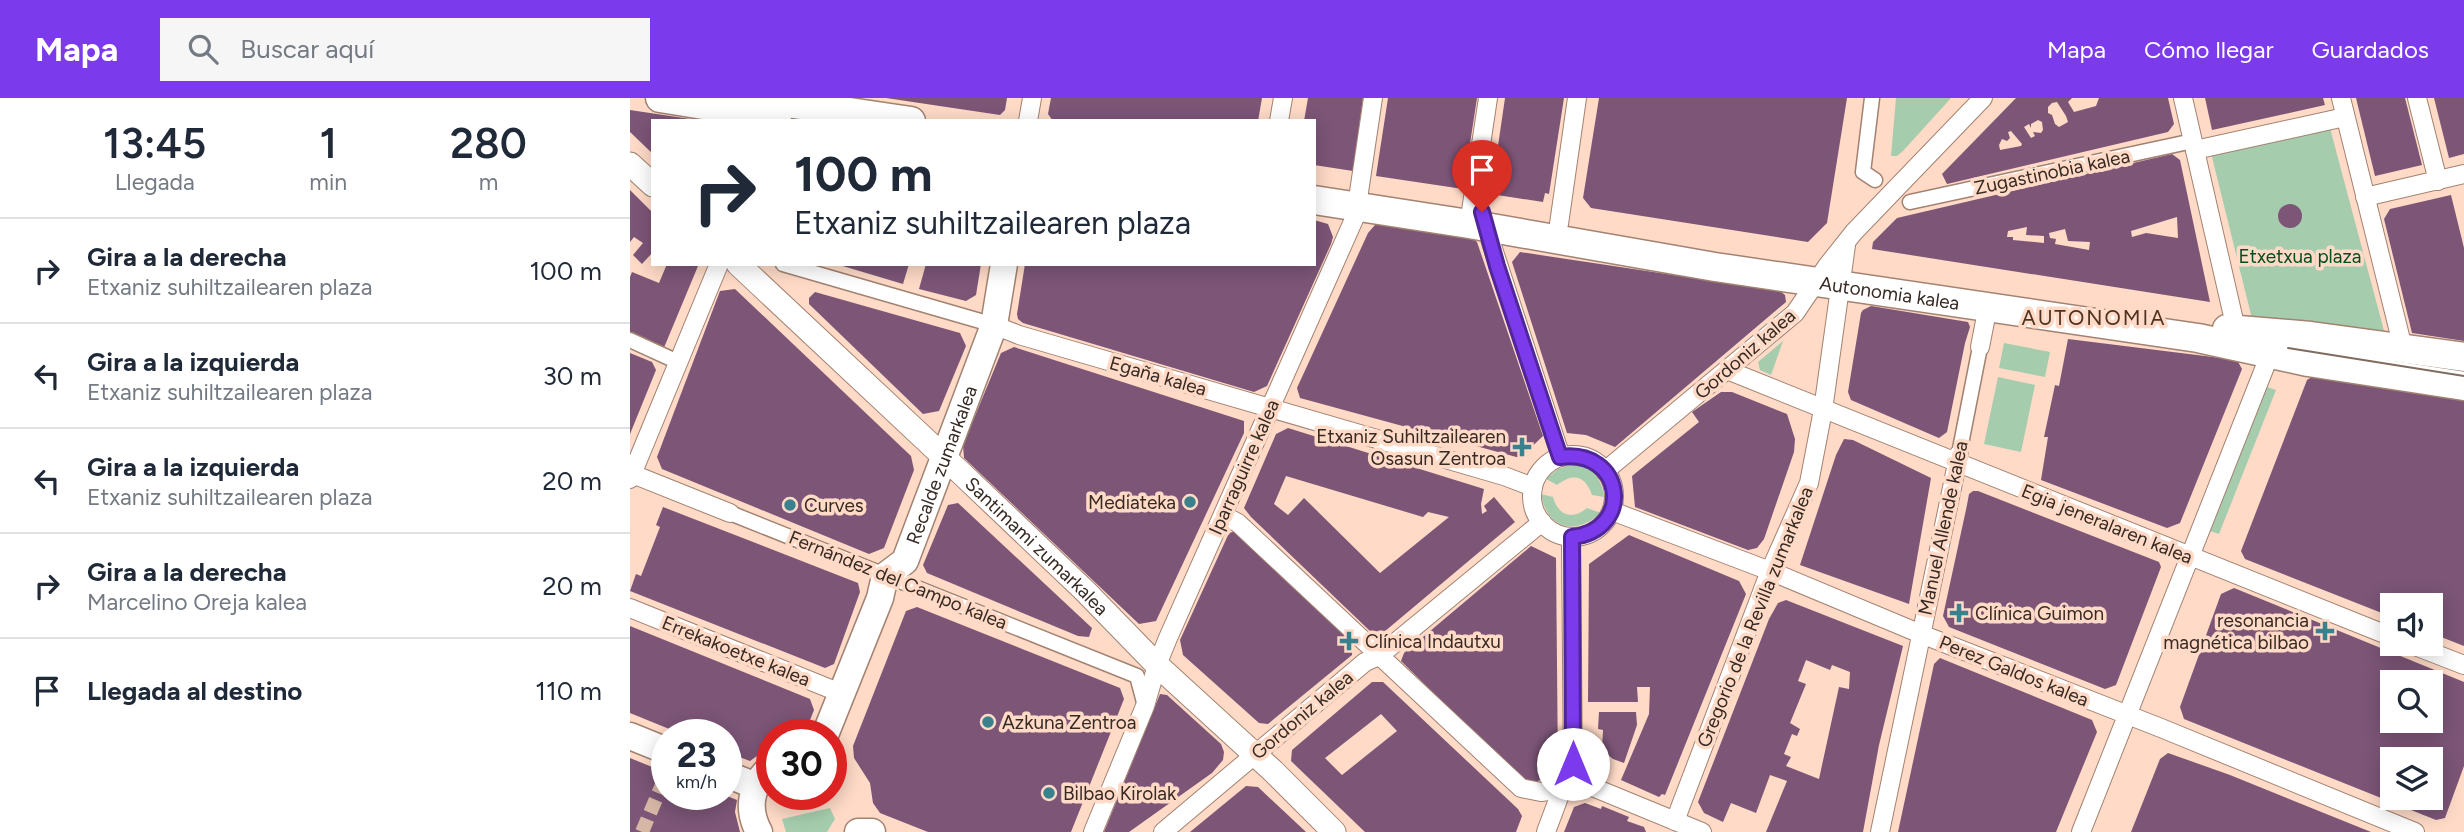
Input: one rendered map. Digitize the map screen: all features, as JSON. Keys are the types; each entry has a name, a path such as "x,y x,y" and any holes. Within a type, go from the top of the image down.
{"main road":[{"path":"660,98 785,112 883,119"},
{"path":"753,98 785,112"},
{"name":"Autonomia kalea","path":"1316,186 1359,200"},
{"name":"Autonomia kalea","path":"1316,200 1359,200 1479,217 1559,224 2237,338 2270,354 2464,386"},
{"name":"Autonomia kalea","path":"1479,217 1715,267 1834,269 1988,306 2237,338 2311,335 2464,357"},
{"name":"Recalde zumarkalea","path":"832,719 880,598 885,576 905,561 994,325 1004,266"},
{"path":"630,736 651,745"},
{"path":"756,797 751,810 760,832"},
{"path":"859,832 872,832"}],"street":[{"path":"1028,119 1031,98"},
{"path":"1279,119 1283,98"},
{"name":"Iparraguirre kalea","path":"1093,832 1145,706 1157,665 1359,200 1373,98"},
{"path":"1488,98 1479,217 1560,457"},
{"path":"1559,224 1577,98"},
{"path":"1872,98 1863,172 1875,180"},
{"name":"Gordoniz kalea","path":"1605,471 1795,313 1834,269 1854,232 1983,98"},
{"path":"2183,98 2237,338"},
{"path":"2341,98 2403,348"},
{"path":"2417,98 2438,181"},
{"path":"2194,146 2345,117"},
{"name":"Zugastinobia kalea","path":"1910,202 2194,146"},
{"path":"630,164 651,183"},
{"path":"2365,197 2438,181 2463,179"},
{"path":"631,475 718,266"},
{"name":"Santimami zumarkalea","path":"740,266 1085,591 1157,665 1334,832"},
{"name":"Egaña kalea","path":"790,266 1504,476 1533,487"},
{"name":"Gregorio de la Revilla zumarkalea","path":"1675,821 1770,571 1809,483 1823,410 1834,269"},
{"name":"Manuel Allende kalea","path":"1880,832 1988,306"},
{"path":"630,340 678,362"},
{"path":"2081,832 2270,354"},
{"name":"Egia jeneralaren kalea","path":"1727,370 1823,410 1958,459 2191,557 2380,632"},
{"path":"1560,457 1585,457 1605,471 1614,494 1612,511 1596,530 1584,536 1572,537 1550,530 1535,512 1533,487 1540,472 1553,461 1560,457"},
{"name":"Fernández del Campo kalea","path":"631,475 1137,676 1145,706"},
{"name":"Perez Galdos kalea","path":"1612,511 1770,571 2415,832"},
{"path":"1223,515 1238,523 1521,788 1541,792 1567,784 1702,832"},
{"name":"Gordoniz kalea","path":"1163,832 1365,662 1379,656 1542,522"},
{"path":"1546,832 1567,784 1572,537"},
{"name":"Errekakoetxe kalea","path":"630,608 843,694"},
{"path":"2441,656 2464,665"}],"green space":[{"path":"1896,98 1951,98 1903,151 1897,156 1891,156"},
{"name":"Etxetxua plaza","path":"2330,128 2387,342 2252,319 2211,153"},
{"path":"1783,341 1771,375 1760,370 1758,362"},
{"path":"2004,343 2050,352 2045,377 1999,368"},
{"path":"1998,377 2035,385 2021,452 1984,444"},
{"path":"2267,387 2276,390 2219,534 2210,531"},
{"path":"1572,464 1585,467 1595,474 1604,497 1592,495 1586,483 1578,478 1568,479 1557,485 1546,479 1558,469"},
{"path":"1541,494 1553,497 1558,508 1566,514 1576,514 1587,508 1601,513 1581,525 1564,525 1549,515"},
{"path":"831,810 835,819 827,832 786,832 782,819"}],"building":[{"path":"886,98 1007,98 1005,110 1000,115"},
{"path":"1051,98 1262,98 1258,119 1052,119 1048,114"},
{"path":"1308,98 1363,98 1353,171 1316,165 1316,119 1304,119"},
{"path":"1388,98 1477,98 1463,189 1376,176"},
{"path":"1505,98 1564,98 1549,194 1545,193 1543,202 1491,194"},
{"path":"1599,98 1847,98 1827,223 1808,242 1591,208 1583,198"},
{"path":"2016,98 2072,98 2068,102 2074,112 2096,106 2099,98 2168,98 2174,124 2168,132 1947,184 1942,174","holes":["2057,102 2068,122 2059,127 2048,113 2048,107","2038,120 2042,122 2043,130 2041,133 2033,132 2035,136 2031,138 2024,127 2029,124 2031,128 2031,124","2011,131 2022,144 2000,150 2002,139 2007,141 2010,138 2008,132"]},
{"path":"2205,98 2323,98 2325,105 2212,130"},
{"path":"2356,98 2405,98 2422,165 2375,176"},
{"path":"2434,98 2464,98 2464,154 2449,158"},
{"path":"630,110 690,119 651,119 651,152 630,132"},
{"path":"2172,154 2180,160 2210,302 1872,249 1873,242 1897,218","holes":["2177,217 2178,238 2146,233 2132,237 2131,231","2027,227 2026,235 2044,236 2044,243 2013,240 2013,237 2007,237 2008,231","2065,229 2068,241 2090,242 2089,250 2055,244 2056,239 2050,238 2049,233"]},
{"path":"630,190 651,211 651,254 642,264 633,255 643,243 634,237 630,242"},
{"path":"2451,195 2464,248 2464,341 2412,333 2384,219 2390,209"},
{"path":"2290,204 2299,207 2302,216 2299,225 2290,228 2281,225 2278,216 2281,207"},
{"path":"1316,221 1328,224 1333,237 1267,386 1254,392 1023,323 1017,314 1025,266 1316,266"},
{"path":"1384,222 1471,237 1477,242 1543,436 1520,458 1300,398 1297,388 1368,233 1375,225"},
{"path":"1520,252 1780,291 1785,295 1786,302 1615,447 1586,435 1567,433 1512,262"},
{"path":"666,266 698,266 663,350 630,333 632,272 659,283"},
{"path":"843,266 908,266 903,284"},
{"path":"925,266 981,266 976,295 966,301 919,289"},
{"path":"735,289 911,456 914,470 884,548 869,554 662,469 657,457 720,291"},
{"path":"815,292 960,333 966,346 939,411 923,414 809,304 809,298"},
{"path":"1871,306 1968,322 1970,327 1947,432 1939,438 1851,400 1848,392 1861,313"},
{"path":"2068,339 2237,360 2242,369 2180,523 2167,528 2041,480 2048,437 2044,437 2055,385 2059,386"},
{"path":"1014,347 1244,421 1244,433 1156,621 1139,624 964,458 963,445 1001,353"},
{"path":"630,353 652,362 656,370 630,434"},
{"path":"2318,373 2464,399 2464,646 2443,638 2443,593 2380,593 2380,612 2245,559 2241,551 2307,380"},
{"path":"1721,392 1732,392 1787,414 1795,439 1794,452 1764,539 1757,548 1748,550 1635,507 1632,476 1699,422 1692,412"},
{"path":"1288,428 1484,489 1482,514 1487,511 1484,506 1494,497 1515,522 1384,632 1370,631 1244,508 1276,434","holes":["1286,476 1423,517 1428,512 1449,517 1380,573 1304,498 1288,515 1274,504"]},
{"path":"1844,439 1853,440 1931,478 1909,604 1800,565 1836,455"},
{"path":"1973,491 2159,562 2161,567 2116,685 2105,689 1949,627 1943,616 1969,494"},
{"path":"958,503 1092,628 1089,637 1078,636 927,573 923,565 948,505"},
{"path":"663,507 858,583 860,592 834,664 825,668 630,591 636,574 641,576 660,527 656,525"},
{"path":"1241,530 1353,640 1352,655 1268,724 1259,723 1183,655 1180,640 1229,533"},
{"path":"1629,535 1739,581 1746,594 1665,795 1659,797 1621,780 1649,714 1650,687 1637,687 1638,702 1588,702 1589,564"},
{"path":"1531,546 1556,558 1558,771 1528,786 1401,661 1404,653"},
{"path":"2234,588 2380,648 2380,656 2400,656 2435,670 2380,670 2380,733 2443,733 2443,673 2464,682 2464,766 2445,818 2436,820 2411,810 2443,810 2443,747 2380,747 2380,798 2184,719 2180,707 2221,594"},
{"path":"1786,600 1903,646 1879,745 1863,832 1766,832 1787,781 1770,775 1756,813 1731,803 1723,822 1704,813 1698,802 1769,619 1778,603","holes":["1806,660 1830,670 1832,665 1850,672 1849,689 1839,687 1819,779 1786,766 1791,757 1784,754 1792,734 1797,736 1800,729 1790,723 1806,684 1798,681"]},
{"name":"Azkuna Zentroa","path":"917,607 1120,688 1124,699 1071,832 928,832 880,813 873,803 870,783 854,758 853,746 906,611"},
{"path":"630,626 810,699 814,710 810,719 756,719 756,757 750,761 742,758 742,719 651,719 651,722 630,713"},
{"path":"1940,658 2092,720 2097,732 2056,832 1898,832 1934,664"},
{"path":"1372,682 1383,682 1518,809 1522,816 1516,832 1365,832 1291,761 1292,750","holes":["1381,714 1397,731 1342,775 1325,758"]},
{"path":"1160,694 1167,695 1221,744 1223,760 1212,773 1129,832 1104,832"},
{"path":"1599,712 1636,712 1637,725 1624,763 1613,759 1602,750 1603,730 1598,729"},
{"path":"2168,753 2371,832 2131,832 2160,759"},
{"path":"630,758 651,767 651,810 735,810 740,832 630,832"},
{"path":"1246,786 1258,787 1306,832 1190,832"},
{"path":"1585,803 1601,809 1602,806 1629,817 1627,821 1644,827 1646,832 1564,832 1574,807"}],"tunnel":[{"path":"642,832 651,810"}],"tram line":[{"path":"2288,348 2464,376"}],"place":[{"name":"Etxaniz Suhiltzailearen Osasun Zentroa","path":"1522,447"},
{"name":"Mediateka","path":"1190,502"},
{"name":"Curves","path":"790,505"},
{"name":"Clínica Guimon","path":"1959,613"},
{"name":"resonancia magnética bilbao","path":"2325,631"},
{"name":"Clínica Indautxu","path":"1349,641"},
{"name":"Azkuna Zentroa","path":"988,722"},
{"name":"Bilbao Kirolak","path":"1049,793"}],"district":[{"name":"AUTONOMIA","path":"2094,317"}],"route":[{"path":"1482,212 1560,457 1585,457 1596,463 1605,471 1613,486 1614,505 1605,522 1584,536 1572,537 1573,764"}]}
